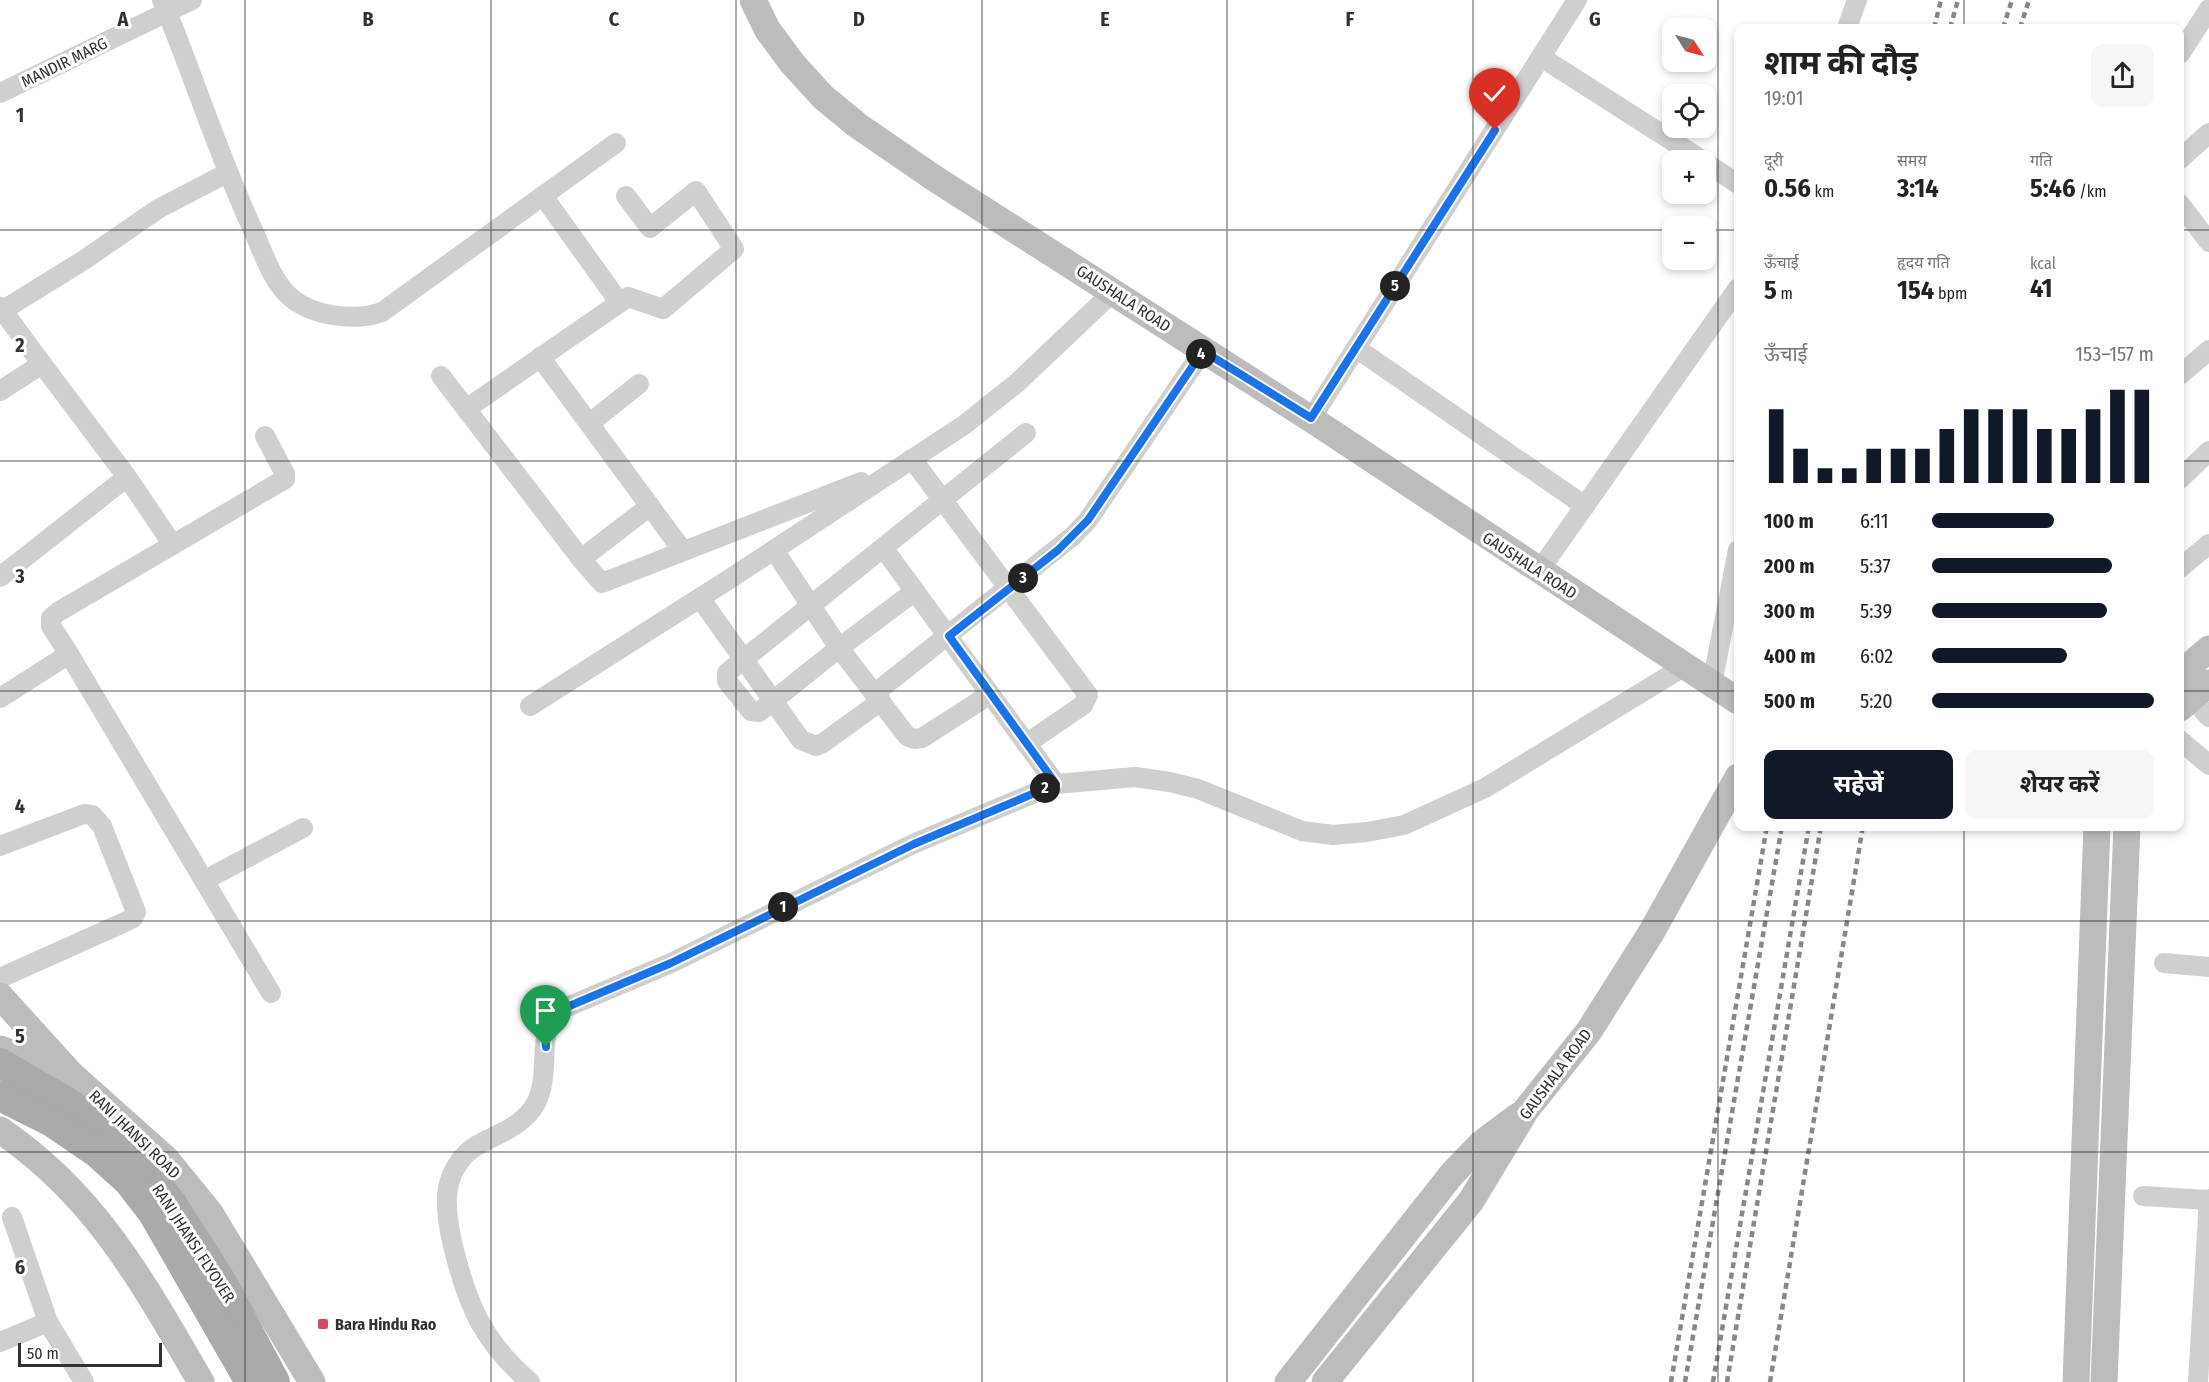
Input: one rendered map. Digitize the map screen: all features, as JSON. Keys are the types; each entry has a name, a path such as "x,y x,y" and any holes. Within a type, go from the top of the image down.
{"main road":[{"name":"RANI JHANSI FLYOVER","path":"0,1063 70,1104 140,1163 250,1382"},
{"name":"RANI JHANSI FLYOVER","path":"0,1096 52,1122 96,1152 129,1182 162,1207 223,1284 275,1382"}],"street":[{"name":"MANDIR MARG","path":"0,93 165,6 192,0"},
{"name":"GAUSHALA ROAD","path":"753,0 767,29 792,63 823,97 857,125 934,178 1311,418 1734,698"},
{"path":"1311,418 1577,0"},
{"path":"1848,24 1857,0"},
{"path":"165,6 227,173 283,289 307,306 340,316 370,316 382,312 616,143"},
{"path":"2184,48 2209,9"},
{"path":"1541,57 1685,150"},
{"path":"2184,155 2209,133"},
{"path":"1716,170 1734,181"},
{"path":"173,545 126,477 1,310 84,260 158,209 227,173"},
{"path":"466,409 628,297 663,309 734,249 696,191 650,228 626,196"},
{"path":"543,196 619,303"},
{"path":"2184,209 2207,236"},
{"path":"530,706 964,425 1018,382 1114,291"},
{"path":"1539,571 1734,294"},
{"path":"1356,348 1585,506"},
{"path":"2184,372 2209,350"},
{"path":"700,598 801,740 816,746 1058,550 1088,520 1203,351"},
{"path":"540,357 683,550"},
{"path":"0,391 42,364"},
{"path":"441,376 581,559 602,583 894,470"},
{"path":"590,423 639,384"},
{"path":"915,591 838,648 773,703 759,712 751,711 726,681 727,673 743,658 884,549 1026,433"},
{"path":"265,436 285,474 285,479 51,618 51,626 271,993"},
{"path":"2184,475 2209,452"},
{"path":"912,459 1088,695 1083,705 1026,744"},
{"path":"0,577 126,477"},
{"path":"581,559 650,506"},
{"path":"2184,565 2209,544"},
{"path":"884,549 1056,784"},
{"path":"774,550 838,648 907,736 914,739 922,738 989,695"},
{"path":"1712,684 1734,571"},
{"path":"2184,671 2209,649"},
{"path":"0,698 69,654"},
{"path":"530,1382 502,1357 465,1293 448,1225 446,1203 450,1176 465,1154 516,1124 534,1105 545,1073 546,1033 552,1016 671,963 914,844 1056,784 1135,777 1170,782 1198,789 1302,831 1332,835 1367,832 1404,825 1485,788 1685,666"},
{"path":"2184,743 2209,765"},
{"name":"GAUSHALA ROAD","path":"1325,1382 1471,1201 1526,1110 1588,1031 1650,933 1734,784"},
{"path":"0,846 84,814 92,815 102,826 136,912 133,918 125,922 0,978"},
{"path":"205,880 303,828"},
{"path":"2076,1382 2097,831"},
{"path":"2104,1382 2127,831"},
{"path":"2164,963 2209,967"},
{"path":"0,996 72,1075"},
{"name":"RANI JHANSI ROAD","path":"0,1049 72,1075 166,1159 210,1213 312,1382"},
{"path":"1288,1382 1452,1174 1482,1143 1526,1110"},
{"path":"0,1130 42,1161 89,1208 130,1262 201,1382"},
{"path":"2143,1196 2209,1199 2198,1382"},
{"path":"12,1218 48,1322 84,1382"},
{"path":"0,1342 48,1322"}],"railway":[{"path":"1935,24 1941,0"},
{"path":"1951,24 1958,0"},
{"path":"2004,24 2012,0"},
{"path":"2021,24 2029,0"},
{"path":"1671,1382 1766,831"},
{"path":"1685,1382 1781,831"},
{"path":"1713,1382 1808,831"},
{"path":"1727,1382 1820,831"},
{"path":"1770,1382 1862,831"}],"place":[{"name":"Bara Hindu Rao","path":"323,1324"}],"route":[{"path":"546,1047 547,1023 560,1010 671,963 914,844 1056,784 989,695 949,636 1058,550 1088,520 1203,351 1311,418 1495,130"}]}
